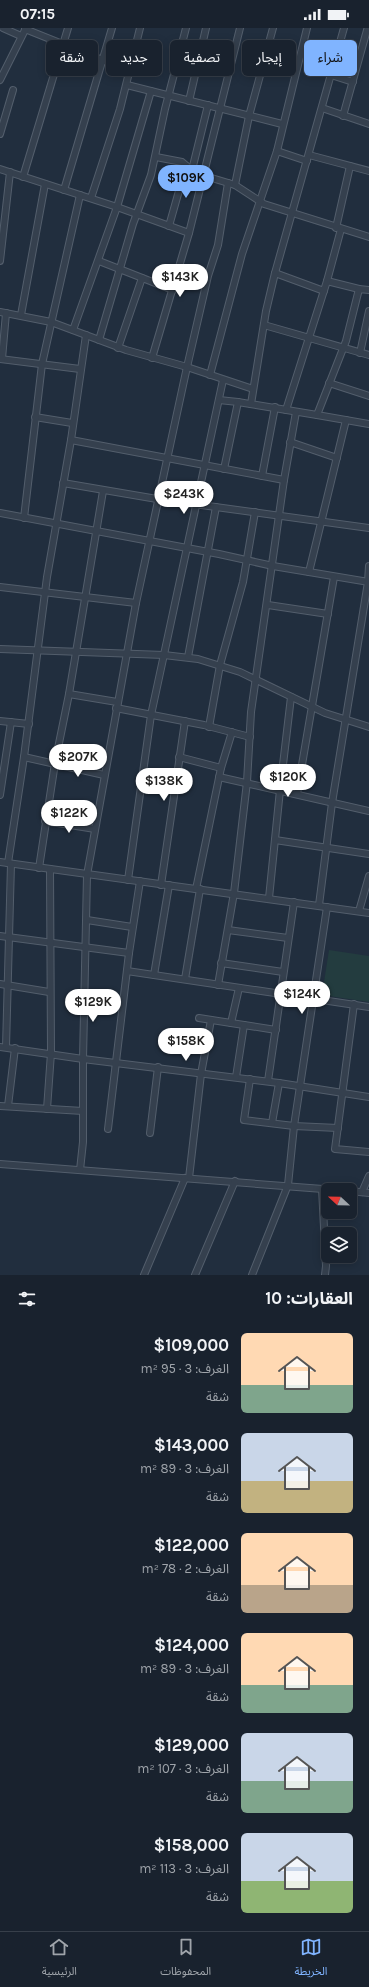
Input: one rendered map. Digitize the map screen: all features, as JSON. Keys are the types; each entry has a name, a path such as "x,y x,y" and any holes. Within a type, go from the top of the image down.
{"street":[{"path":"3,28 21,36"},
{"path":"65,40 68,28"},
{"path":"64,190 112,28"},
{"path":"137,40 140,28"},
{"path":"182,40 186,28"},
{"path":"203,40 206,28"},
{"path":"152,358 189,233 240,28"},
{"path":"80,1170 83,1142 83,1059 88,875 104,775 126,653 166,459 208,276 218,245 231,184 273,28"},
{"path":"210,375 242,254 277,151 282,124 307,28"},
{"path":"341,40 344,28"},
{"path":"0,80 2,68 25,29 56,40"},
{"path":"343,116 366,30"},
{"path":"98,57 106,61"},
{"path":"23,177 54,76"},
{"path":"91,198 110,142 129,76"},
{"path":"98,340 136,214 149,183 173,76"},
{"path":"188,101 194,76"},
{"path":"251,404 264,325 275,273 293,215 331,76"},
{"path":"334,76 353,82"},
{"path":"127,85 282,124"},
{"path":"0,134 13,90"},
{"path":"73,330 99,261 117,207 151,91"},
{"path":"169,226 189,168 208,105"},
{"path":"322,108 369,124"},
{"path":"277,151 307,161"},
{"path":"309,155 369,171"},
{"path":"156,157 182,162 195,173 231,184 260,202 293,215 369,237"},
{"path":"286,410 327,281 350,166"},
{"path":"0,169 91,198 189,233"},
{"path":"0,261 10,172"},
{"path":"21,315 45,184"},
{"path":"24,518 42,364 80,195"},
{"path":"99,261 173,290"},
{"path":"275,273 324,290"},
{"path":"118,348 142,278"},
{"path":"327,281 369,290"},
{"path":"317,415 343,347 359,289"},
{"path":"360,353 369,311"},
{"path":"80,369 1,359 3,312 51,322 118,348 187,367 253,389"},
{"path":"264,325 308,339 369,355"},
{"path":"86,335 72,422 71,440 45,592 39,650 10,863 9,937 3,1047 83,1059 268,1081 342,1094 369,1097"},
{"path":"128,880 151,715 223,380"},
{"path":"329,383 369,396"},
{"path":"219,400 275,407 369,424"},
{"path":"224,470 238,402"},
{"path":"262,476 275,407"},
{"path":"218,984 234,893 247,782 251,712 268,605 284,480 296,412"},
{"path":"35,417 72,422"},
{"path":"309,572 346,420"},
{"path":"71,440 224,470 284,480"},
{"path":"290,442 337,458"},
{"path":"63,483 157,499 369,528"},
{"path":"39,868 45,821 69,694 103,491"},
{"path":"188,657 216,507"},
{"path":"209,727 220,665 241,592 248,560 255,512"},
{"path":"0,513 148,542 208,552 272,566 369,582"},
{"path":"318,905 345,720 366,616 369,566"},
{"path":"297,794 334,577"},
{"path":"0,587 136,603"},
{"path":"268,605 328,614"},
{"path":"0,649 126,653 188,657 220,665 257,680 311,707 345,720 369,727"},
{"path":"69,694 117,705 151,715 185,721 250,737"},
{"path":"269,898 291,697"},
{"path":"0,721 29,724"},
{"path":"161,884 185,721"},
{"path":"0,794 11,722"},
{"path":"185,980 198,889 219,777 232,732"},
{"path":"24,757 104,775"},
{"path":"179,757 221,768"},
{"path":"219,777 247,782 369,811"},
{"path":"45,821 95,829"},
{"path":"275,840 369,854"},
{"path":"0,862 88,875 234,893 369,913"},
{"path":"47,1109 51,1053 49,992 50,869"},
{"path":"359,911 369,876"},
{"path":"108,1129 132,927 140,881"},
{"path":"154,975 169,885"},
{"path":"268,1081 282,994 283,972 294,902"},
{"path":"252,1275 288,1185 294,1126 327,907"},
{"path":"87,920 132,927"},
{"path":"228,930 288,938"},
{"path":"0,936 129,953"},
{"path":"222,963 283,972"},
{"path":"127,971 369,1007"},
{"path":"0,984 49,992"},
{"path":"231,1023 239,988"},
{"path":"354,1004 335,1149 369,1152"},
{"path":"198,1018 276,1030"},
{"path":"144,1275 187,1178 201,1074 211,1020"},
{"path":"236,1077 244,1025"},
{"path":"8,1106 14,1048"},
{"path":"150,1133 158,1067"},
{"path":"250,1079 244,1120 294,1126 338,1128"},
{"path":"272,1123 280,1083"},
{"path":"0,1106 83,1111"},
{"path":"0,1164 288,1185 321,1189"},
{"path":"366,1192 369,1176"},
{"path":"196,1275 235,1181"},
{"path":"324,1219 326,1266 324,1275"}],"green space":[{"path":"329,950 369,956 369,1002 322,995"}]}
